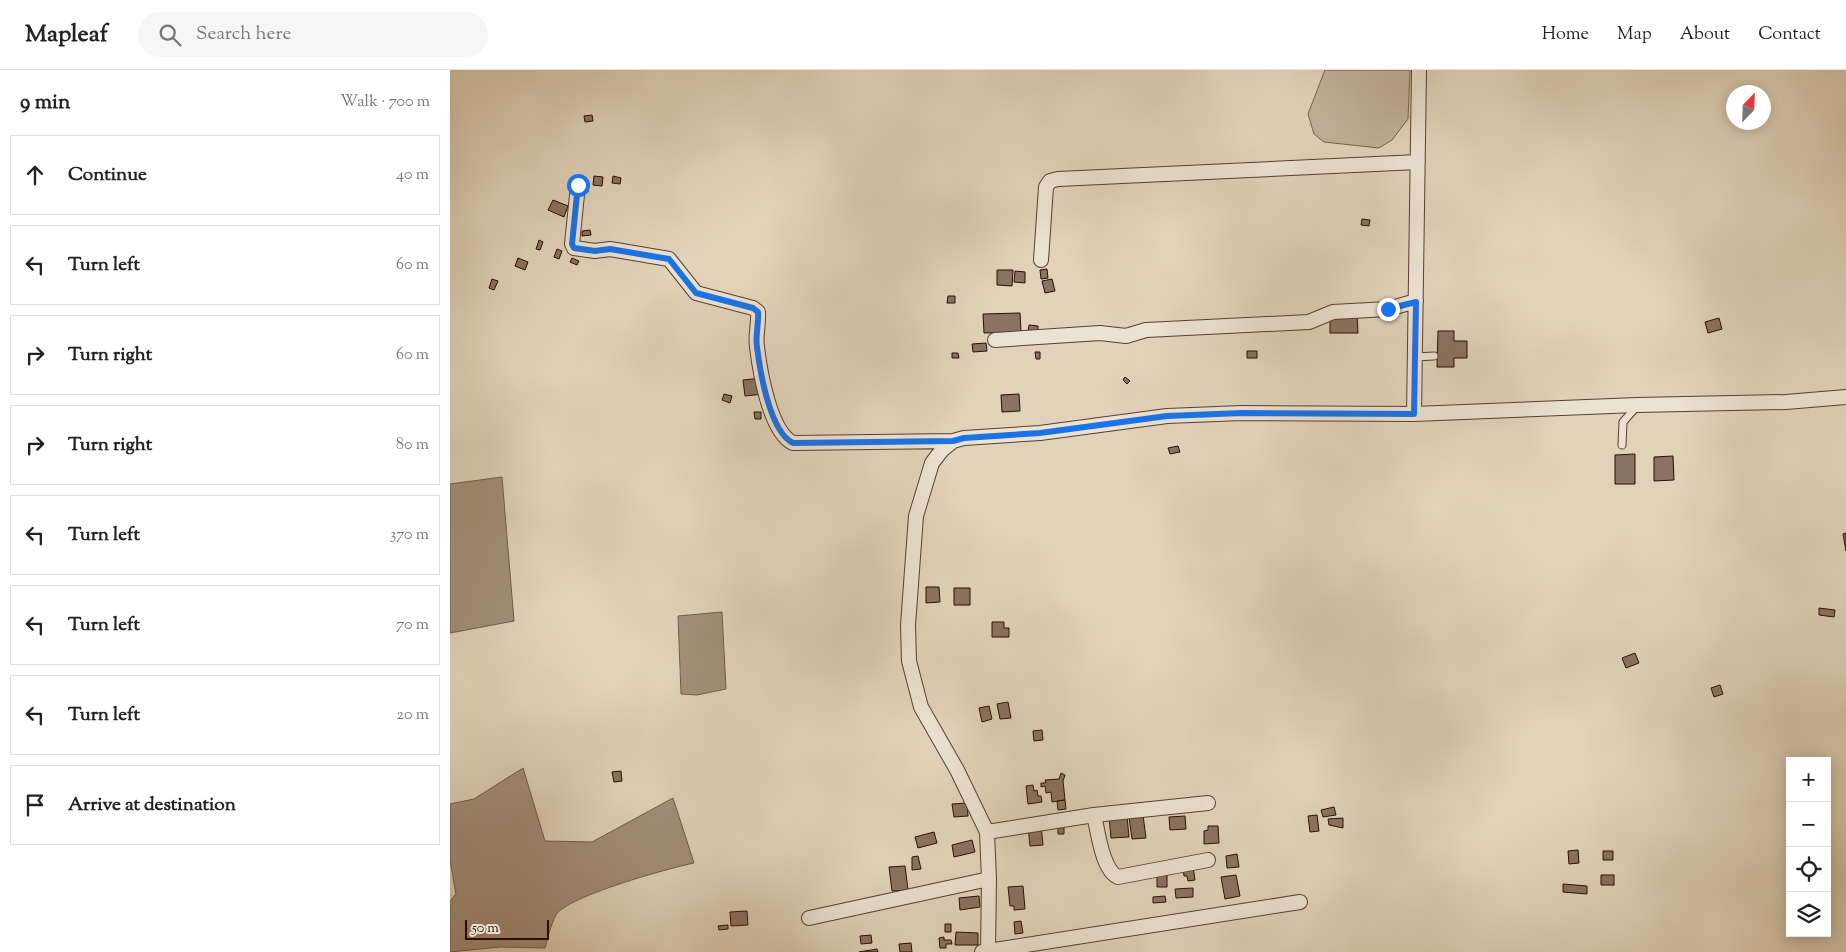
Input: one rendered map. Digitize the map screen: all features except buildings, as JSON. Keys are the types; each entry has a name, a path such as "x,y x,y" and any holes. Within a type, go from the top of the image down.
{"street":[{"path":"1414,414 1419,70"},
{"path":"1041,260 1046,187 1050,181 1058,179 1418,162"},
{"path":"578,185 572,244 574,248 595,251 610,249 669,259 696,293 753,308 758,312 756,346 772,420 784,439 793,443 953,441 964,438 1040,433 1167,416 1242,413 1414,414 1637,405 1786,402 1846,397"},
{"path":"995,340 1100,333 1126,336 1146,330 1309,322 1333,312 1388,309 1416,302"},
{"path":"953,441 942,450 932,463 916,516 908,625 909,661 921,707 956,770 987,832 989,879 985,951 1300,902"},
{"path":"987,832 1094,815 1208,803"},
{"path":"1094,815 1111,874 1118,876 1208,860"},
{"path":"809,918 989,879"}],"lane":[{"path":"1415,356 1434,356"},
{"path":"1622,446 1623,422 1637,405"}],"shaded area":[{"path":"1325,70 1410,70 1408,119 1392,140 1379,148 1324,142 1314,134 1308,114"},
{"path":"502,477 514,621 450,633 450,484"},
{"path":"722,612 726,689 697,695 681,694 678,616"},
{"path":"523,768 545,841 592,842 673,798 694,863 620,884 564,908 554,919 545,948 500,947 450,952 450,901 456,894 450,860 450,804 474,799"}],"route":[{"path":"578,185 572,244 574,248 595,251 610,249 669,259 696,293 753,308 758,312 759,324 756,346 772,420 784,439 793,443 953,441 964,438 1040,433 1167,416 1242,413 1414,414 1416,302 1388,309"}]}
